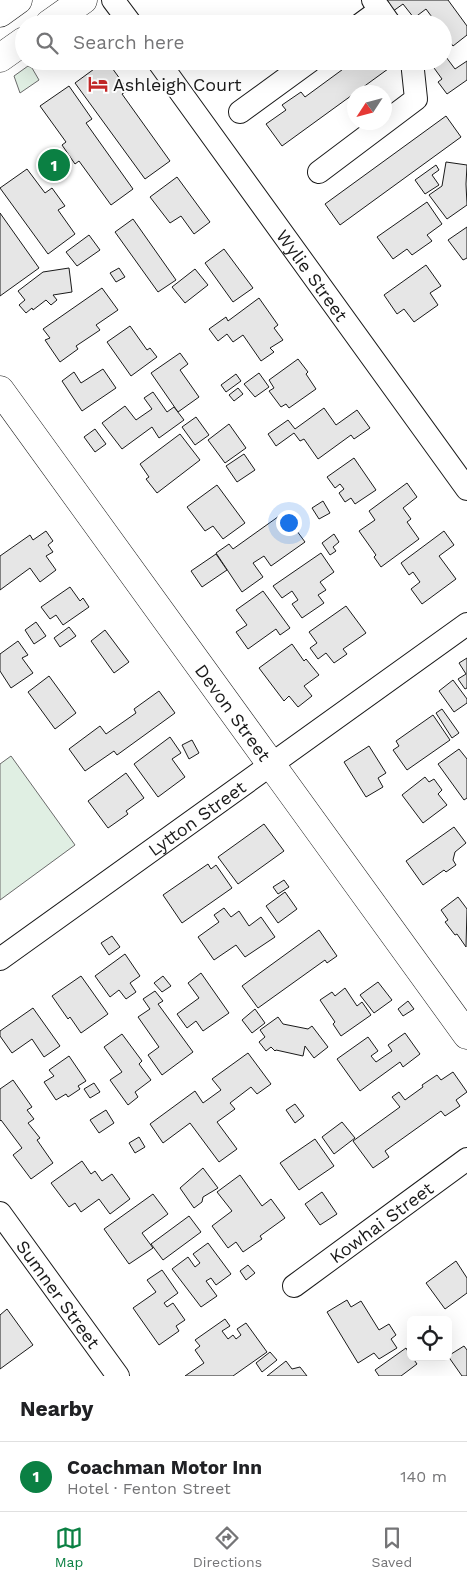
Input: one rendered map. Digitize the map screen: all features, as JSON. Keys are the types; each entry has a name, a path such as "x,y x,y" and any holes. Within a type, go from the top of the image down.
{"main road":[{"path":"0,13 18,0"},
{"path":"61,15 83,0"},
{"path":"0,58 15,47"},
{"name":"Devon Street","path":"0,390 467,1035"}],"street":[{"path":"113,0 124,15"},
{"name":"Wylie Street","path":"164,70 467,489"},
{"path":"240,112 298,70"},
{"path":"319,172 416,99 413,70"},
{"name":"Lytton Street","path":"0,959 467,624"},
{"name":"Kowhai Street","path":"294,1286 467,1159"},
{"name":"Sumner Street","path":"0,1213 118,1376"}],"green space":[{"path":"22,70 33,70 39,80 20,93 14,76"},
{"path":"11,756 75,845 0,900 0,764"}],"building":[{"path":"380,0 448,0 467,26 467,35 453,46 452,45 452,15 430,15 426,9 418,15 412,15 403,4 389,14"},
{"path":"467,61 467,80 447,94 438,82 442,79 436,70 452,70 452,65 455,69"},
{"path":"93,70 114,70 128,90 122,94 170,161 145,179 75,83"},
{"path":"342,70 387,70 366,85 347,85 347,99 282,146 266,124 286,110 282,105 301,92 305,97"},
{"path":"69,86 92,119 86,123 133,189 111,205 79,161 75,164 62,145 66,142 40,106"},
{"path":"446,116 461,137 340,225 325,204"},
{"path":"446,162 467,165 467,205 447,219 429,195 442,186"},
{"path":"436,165 439,170 432,175 439,185 425,194 415,180"},
{"path":"27,169 45,193 52,188 65,206 58,210 75,234 48,254 0,188"},
{"path":"177,177 210,222 194,234 181,216 170,223 150,197"},
{"path":"427,202 442,224 427,235 432,241 412,255 407,249 393,259 377,237"},
{"path":"0,213 39,268 0,296"},
{"path":"133,219 176,280 158,292 115,232"},
{"path":"467,227 467,258 463,260 448,240"},
{"path":"89,235 100,250 77,266 66,252"},
{"path":"224,249 253,288 233,302 205,263"},
{"path":"426,265 441,286 430,293 438,305 414,322 404,309 397,314 384,295"},
{"path":"69,268 72,292 53,295 57,300 51,305 46,300 26,313 19,305 25,300 18,291 43,272"},
{"path":"119,268 125,277 116,282 110,273"},
{"path":"195,269 208,285 185,303 172,287"},
{"path":"102,288 118,310 96,325 100,330 76,346 78,349 60,362 45,340 50,338 43,329"},
{"path":"259,298 278,325 274,328 283,340 270,348 274,352 261,361 243,335 233,342 227,334 218,341 209,329 226,317 228,321"},
{"path":"130,326 147,350 150,348 157,357 131,376 107,342"},
{"path":"180,353 188,364 180,370 199,397 178,412 151,373"},
{"path":"298,359 308,372 306,374 316,389 289,408 286,404 281,407 269,391 274,388 269,380"},
{"path":"103,369 116,388 82,411 62,381 74,372 81,383"},
{"path":"259,373 269,387 255,397 244,384"},
{"path":"236,374 241,381 226,392 221,385"},
{"path":"238,388 243,394 234,401 229,395"},
{"path":"153,392 167,412 174,407 184,420 159,438 152,427 122,449 102,423 125,406 136,420 152,409 144,398"},
{"path":"324,408 336,425 357,410 370,428 354,439 351,435 318,459 304,439 300,441 294,433 276,446 268,434 288,420 295,429"},
{"path":"196,417 209,435 195,445 182,427"},
{"path":"229,424 246,448 225,463 208,440"},
{"path":"95,429 106,444 95,452 84,437"},
{"path":"180,434 200,460 157,493 146,479 149,477 140,464"},
{"path":"244,454 255,470 237,482 226,466"},
{"path":"354,458 376,490 355,504 351,498 345,502 339,493 344,489 340,484 335,488 327,477"},
{"path":"407,483 417,497 403,508 411,519 407,522 419,539 381,567 374,557 376,555 359,531 375,520 369,511"},
{"path":"217,485 245,523 223,539 213,526 205,531 187,507"},
{"path":"323,501 330,513 319,519 312,508"},
{"path":"282,514 305,542 271,566 264,556 253,563 263,577 242,592 216,553 229,544 233,549"},
{"path":"46,531 53,541 48,545 53,552 46,556 56,570 40,582 30,568 0,590 0,556 30,535 33,540"},
{"path":"444,531 454,545 439,556 456,579 422,604 411,589 420,582 413,572 409,575 401,563"},
{"path":"334,534 339,542 333,547 336,551 330,555 322,543"},
{"path":"321,553 334,572 320,582 326,590 318,595 324,603 302,618 292,604 298,600 292,591 282,598 273,586"},
{"path":"216,554 227,570 202,587 191,571"},
{"path":"70,587 80,601 83,598 89,607 63,625 56,615 50,619 41,607"},
{"path":"263,591 290,628 280,635 276,629 248,649 236,632 247,625 236,610"},
{"path":"346,606 366,633 343,649 347,654 334,663 326,653 318,659 310,648 317,643 309,632"},
{"path":"36,622 46,636 34,644 25,630"},
{"path":"69,627 76,636 60,647 54,638"},
{"path":"105,630 129,662 114,673 91,641"},
{"path":"18,641 28,655 22,658 33,673 11,688 0,671 0,654"},
{"path":"292,644 304,661 306,659 319,675 304,686 312,696 298,707 289,696 284,701 259,668"},
{"path":"467,658 467,688 465,689 458,679 466,674 459,663"},
{"path":"49,676 76,713 55,729 28,692"},
{"path":"453,680 467,699 467,703 454,712 439,691"},
{"path":"159,691 175,713 117,755 114,751 85,771 69,749 100,726 106,734 136,713 134,709"},
{"path":"442,709 459,733 452,738 436,713"},
{"path":"433,715 450,740 407,770 393,750 399,746 396,741"},
{"path":"170,737 181,753 172,759 185,777 158,797 134,764"},
{"path":"192,740 199,753 189,759 182,745"},
{"path":"369,746 386,773 378,778 383,787 366,797 344,762"},
{"path":"459,749 467,759 467,798 464,800 438,764"},
{"path":"126,773 144,798 126,811 128,814 108,828 88,801"},
{"path":"425,777 429,782 434,779 442,790 438,794 447,805 423,823 402,795"},
{"path":"264,824 284,851 238,884 218,857"},
{"path":"454,827 466,843 455,852 453,860 456,865 446,872 444,870 423,885 406,861"},
{"path":"208,864 211,869 216,865 232,888 182,923 163,895"},
{"path":"284,880 289,887 278,894 273,887"},
{"path":"285,892 297,909 278,923 266,906"},
{"path":"458,897 467,909 466,947 445,922 448,920 441,910"},
{"path":"224,908 231,917 239,911 249,926 261,917 275,937 245,957 236,945 214,960 198,937 219,922 214,915"},
{"path":"319,930 337,956 327,963 325,960 258,1008 242,986"},
{"path":"112,936 120,947 109,955 101,943"},
{"path":"125,954 140,976 130,983 136,992 126,999 119,990 110,997 95,976"},
{"path":"201,973 229,1013 203,1031 196,1021 187,1028 177,1014 199,998 188,983"},
{"path":"81,976 108,1014 81,1033 70,1017 68,1019 52,996"},
{"path":"163,976 171,986 162,992 154,983"},
{"path":"378,982 392,1000 374,1013 360,995"},
{"path":"345,988 357,1006 362,1002 371,1015 341,1036 333,1024 335,1022 320,1000 332,992 335,996"},
{"path":"155,991 163,1001 158,1004 193,1052 162,1075 148,1055 159,1047 138,1017 150,1009 143,999"},
{"path":"408,1001 414,1009 403,1016 398,1009"},
{"path":"33,1008 60,1046 44,1057 32,1039 12,1053 0,1036 0,1031"},
{"path":"255,1009 265,1023 252,1033 242,1020"},
{"path":"278,1017 283,1024 308,1029 312,1026 328,1047 314,1058 305,1046 303,1056 275,1051 271,1047 266,1051 259,1042 265,1037 260,1030"},
{"path":"405,1033 420,1054 403,1067 400,1062 360,1091 337,1059 368,1037 378,1051 371,1056 376,1062 392,1051 388,1045"},
{"path":"122,1034 142,1061 139,1064 151,1080 135,1092 138,1097 128,1105 110,1080 122,1072 104,1047"},
{"path":"248,1053 271,1084 257,1094 251,1087 230,1103 235,1109 217,1122 237,1149 219,1162 190,1123 163,1143 150,1124 195,1091 203,1103 221,1090 212,1079"},
{"path":"69,1056 86,1081 78,1086 80,1089 68,1097 66,1094 56,1100 44,1082 54,1076 49,1070"},
{"path":"453,1072 467,1092 456,1100 460,1106 445,1116 441,1111 385,1151 389,1157 373,1168 353,1141 400,1107 392,1097 399,1092 405,1100 437,1075 441,1080"},
{"path":"13,1080 32,1107 27,1110 34,1119 28,1123 40,1138 37,1140 53,1163 31,1179 13,1155 22,1148 0,1121 0,1089"},
{"path":"94,1083 100,1092 90,1098 84,1089"},
{"path":"295,1104 304,1116 295,1123 286,1110"},
{"path":"106,1110 114,1123 99,1133 90,1120"},
{"path":"342,1122 355,1138 334,1154 322,1137"},
{"path":"139,1137 145,1147 135,1153 129,1143"},
{"path":"315,1139 334,1166 299,1190 280,1163"},
{"path":"82,1161 91,1174 95,1171 102,1181 112,1174 130,1199 110,1214 99,1199 81,1212 75,1203 69,1207 51,1183"},
{"path":"203,1168 218,1188 203,1197 202,1202 194,1208 180,1188"},
{"path":"240,1175 262,1206 271,1199 285,1218 260,1236 262,1239 243,1252 236,1242 228,1248 212,1226 232,1211 217,1192"},
{"path":"322,1192 337,1214 320,1225 305,1204"},
{"path":"153,1194 168,1214 142,1233 153,1248 129,1264 104,1229"},
{"path":"189,1216 201,1232 163,1260 151,1244"},
{"path":"208,1243 231,1274 216,1285 211,1278 206,1281 217,1296 201,1307 172,1269 188,1257 195,1267 200,1263 193,1254"},
{"path":"456,1261 467,1278 467,1293 445,1309 426,1283"},
{"path":"248,1265 255,1273 246,1280 240,1271"},
{"path":"162,1270 178,1293 164,1303 167,1307 173,1303 185,1320 176,1326 179,1331 159,1345 133,1308 156,1292 147,1280"},
{"path":"347,1300 351,1307 361,1301 379,1330 389,1324 396,1335 391,1339 397,1348 379,1359 374,1353 358,1363 327,1312"},
{"path":"7,1309 33,1345 0,1369 0,1315"},
{"path":"225,1319 230,1326 222,1331 228,1339 233,1335 236,1339 241,1335 237,1329 246,1323 267,1352 233,1376 185,1376 204,1363 195,1350 200,1346 195,1340"},
{"path":"464,1346 467,1350 467,1376 462,1376 452,1361 452,1354"},
{"path":"406,1348 407,1361 415,1361 417,1364 401,1376 379,1376 375,1370"},
{"path":"270,1352 277,1360 262,1372 256,1363"},
{"path":"286,1361 292,1369 300,1367 307,1376 267,1376"}],"place":[{"name":"Ashleigh Court","path":"98,84"},
{"name":"Coachman Motor Inn","path":"54,165"}]}
